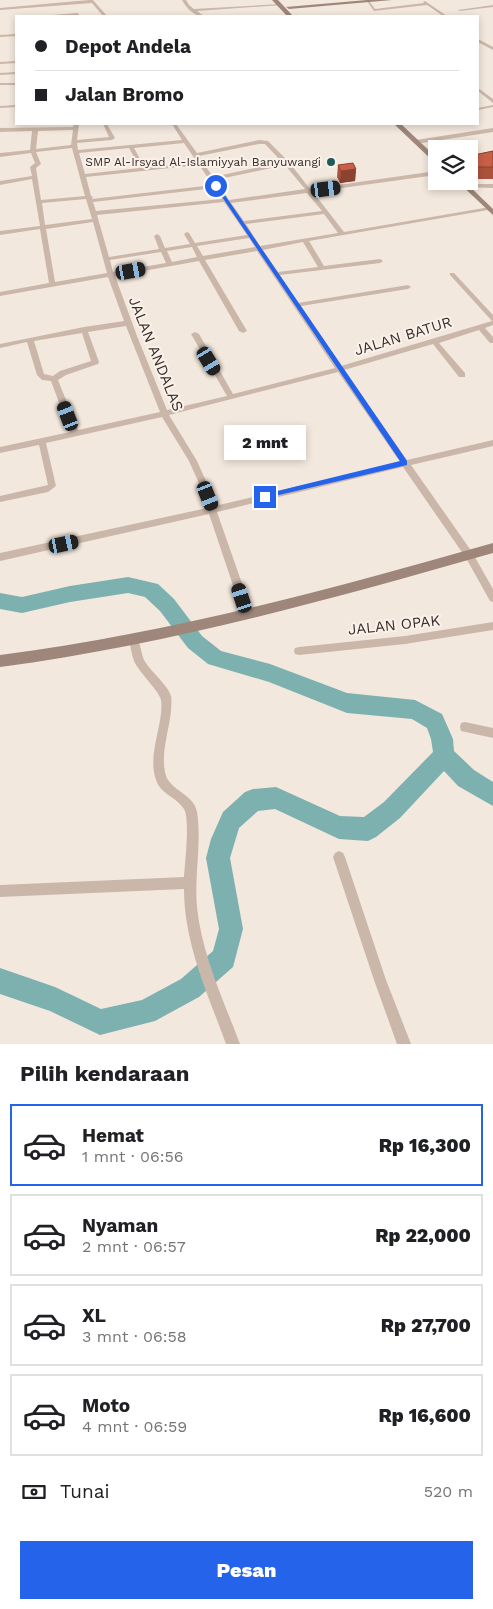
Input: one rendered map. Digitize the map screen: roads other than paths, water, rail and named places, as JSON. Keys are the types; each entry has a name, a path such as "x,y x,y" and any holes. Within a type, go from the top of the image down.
{"street":[{"path":"184,0 187,6 200,15"},
{"path":"275,0 289,7 296,15"},
{"path":"289,7 389,0"},
{"path":"423,0 443,15"},
{"path":"489,0 493,4"},
{"path":"0,9 13,11 30,7 91,1 104,15"},
{"path":"368,2 374,10 428,4"},
{"path":"193,10 281,3"},
{"path":"281,3 289,15"},
{"path":"460,10 493,4"},
{"path":"30,7 32,15"},
{"path":"65,15 78,14"},
{"path":"0,36 15,35"},
{"path":"479,41 493,49"},
{"path":"0,64 15,62"},
{"path":"0,74 15,73"},
{"path":"0,84 15,84"},
{"path":"479,90 493,102"},
{"path":"0,107 15,106"},
{"path":"479,108 493,106"},
{"path":"75,146 112,138 106,125"},
{"path":"175,125 340,369 469,554 493,598"},
{"path":"398,125 428,149"},
{"path":"405,125 428,152"},
{"path":"0,130 35,130 76,126"},
{"name":"JALAN ANDALAS","path":"76,126 75,146 111,275 164,413 193,462 214,511 248,615"},
{"path":"35,130 34,150 38,164 33,167 52,284"},
{"path":"419,142 493,130"},
{"path":"0,146 1,155 75,146 131,147 186,141"},
{"path":"195,154 264,142 287,164 342,233"},
{"path":"131,147 143,169"},
{"path":"84,176 201,163"},
{"path":"212,179 287,164"},
{"path":"0,233 43,227 95,216 309,191 428,174"},
{"path":"0,183 35,178"},
{"path":"478,185 493,186"},
{"path":"39,202 91,199 216,186"},
{"path":"469,190 491,210"},
{"path":"0,294 342,233 491,210"},
{"path":"242,223 326,212"},
{"path":"187,234 243,332"},
{"path":"157,236 170,264"},
{"path":"107,259 250,236"},
{"path":"304,240 322,268"},
{"path":"276,274 380,262"},
{"path":"452,274 493,319"},
{"path":"296,304 408,287"},
{"path":"0,346 30,339 128,323"},
{"name":"JALAN BATUR","path":"0,450 164,413 340,369 493,323"},
{"path":"481,326 493,341"},
{"path":"30,339 41,375 45,378 54,379 63,373 96,362 84,330"},
{"path":"195,334 231,397"},
{"path":"434,341 462,375"},
{"path":"54,379 75,434"},
{"path":"0,499 48,489 52,486 42,442"},
{"path":"0,557 214,511 493,443"},
{"path":"0,662 53,655 193,629 345,591 493,548"},
{"name":"JALAN OPAK","path":"299,651 405,640 493,626"},
{"path":"134,641 139,661 166,696 159,760 160,777 166,786 186,801 191,810 189,883 191,910 202,961 233,1044"},
{"path":"465,728 493,733"},
{"path":"339,857 380,980 404,1044"},
{"path":"0,891 189,883"}],"waterway":[{"path":"0,601 22,605 70,594 128,585 151,590 167,605 195,642 215,658 270,673 347,703 415,710 435,721 442,739 444,756"},
{"path":"0,981 55,1000 100,1022 146,1012 190,988 224,958 231,929 218,858 231,820 253,800 276,798 339,827 368,829 392,810 444,756"},
{"path":"444,756 466,778 493,795"}],"place":[{"name":"SMP Al-Irsyad Al-Islamiyyah Banyuwangi","path":"331,162"}]}
